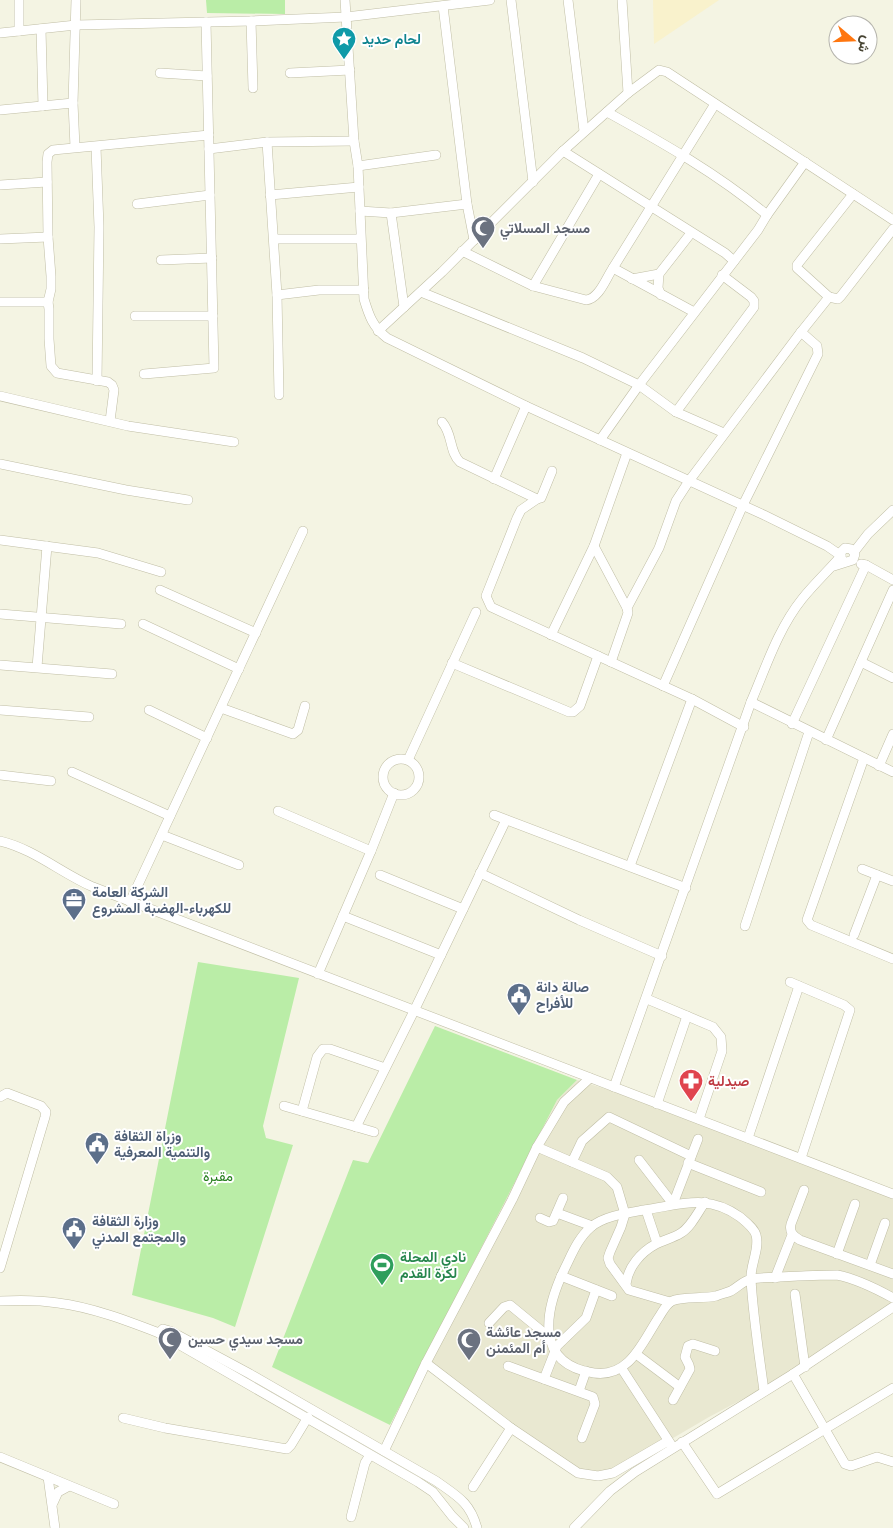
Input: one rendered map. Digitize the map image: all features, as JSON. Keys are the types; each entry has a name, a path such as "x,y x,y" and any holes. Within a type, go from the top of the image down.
{"street":[{"path":"18,0 19,31"},
{"path":"75,147 73,103 76,0"},
{"path":"345,0 354,141 358,166 364,300 370,320 378,331 392,340 526,406 743,505 847,555 893,580"},
{"path":"0,33 76,25 251,22 346,17 490,0"},
{"path":"511,0 533,182"},
{"path":"568,0 584,132"},
{"path":"622,0 628,93"},
{"path":"443,6 467,204 474,240"},
{"path":"144,374 214,368 206,22"},
{"path":"251,22 253,88"},
{"path":"41,29 43,106"},
{"path":"290,73 350,70"},
{"path":"378,331 421,292 563,151 628,93 659,70 667,72 893,220"},
{"path":"160,73 207,76"},
{"path":"0,110 73,103"},
{"path":"462,251 533,286 591,300 596,295 682,154 715,104"},
{"path":"607,112 682,154 751,201 767,215"},
{"path":"110,421 114,390 112,385 108,382 57,373 51,366 48,302 51,276 48,237 48,154 52,150 75,147 96,147 209,135"},
{"path":"209,148 267,142 354,141"},
{"path":"267,142 278,295 279,395"},
{"path":"96,147 99,227 97,381"},
{"path":"563,151 734,261"},
{"path":"358,166 436,155"},
{"path":"600,440 638,385 734,261 805,162"},
{"path":"533,286 600,174"},
{"path":"0,184 47,182"},
{"path":"270,195 359,186"},
{"path":"853,194 797,265 797,268 829,297 838,299 841,296 893,229"},
{"path":"137,204 210,196"},
{"path":"360,211 391,213 467,204"},
{"path":"391,213 404,307"},
{"path":"661,295 658,288 659,274 691,232"},
{"path":"0,239 48,237"},
{"path":"274,239 360,239"},
{"path":"161,260 212,258"},
{"path":"613,268 694,312"},
{"path":"632,278 659,274"},
{"path":"676,412 754,307 754,301 751,297 722,275"},
{"path":"278,295 319,290 364,290"},
{"path":"421,292 583,358 638,385 676,412 724,433"},
{"path":"627,608 659,548 676,501 724,433 829,297"},
{"path":"0,302 48,302"},
{"path":"135,316 213,316"},
{"path":"663,686 743,505 818,354 817,346 801,332"},
{"path":"0,396 160,431 234,442"},
{"path":"494,479 526,406"},
{"path":"442,422 450,436 456,459 537,499"},
{"path":"551,635 594,546 628,453"},
{"path":"0,464 126,490 188,500"},
{"path":"552,471 541,498 521,510 486,596 491,607 692,699 744,727"},
{"path":"614,1087 647,1000 744,727 751,702 775,645 802,600 831,567 847,555 893,510"},
{"path":"130,902 304,531"},
{"path":"0,540 98,554 161,572"},
{"path":"37,667 47,546"},
{"path":"594,546 627,608 627,618 610,662"},
{"path":"792,724 866,565"},
{"path":"160,590 256,633"},
{"path":"826,740 893,590"},
{"path":"408,760 476,612"},
{"path":"0,614 121,624"},
{"path":"143,624 239,668"},
{"path":"452,663 569,712 573,712 580,706 598,656"},
{"path":"861,662 893,678"},
{"path":"0,665 112,674"},
{"path":"630,866 692,699"},
{"path":"751,702 792,724 893,772"},
{"path":"220,708 293,734 298,730 305,706"},
{"path":"0,710 89,718"},
{"path":"148,710 207,738"},
{"path":"745,926 809,732"},
{"path":"879,766 893,734"},
{"path":"864,758 807,920 811,925 892,956"},
{"path":"396,759 408,760 418,772 417,783 410,792 400,794 390,791 383,781 384,770 387,765 396,759"},
{"path":"72,772 170,816"},
{"path":"0,775 51,781"},
{"path":"318,974 394,793"},
{"path":"278,810 371,851"},
{"path":"494,815 686,888"},
{"path":"356,1127 506,820"},
{"path":"162,835 239,865"},
{"path":"0,841 26,850 79,881 130,902 893,1194"},
{"path":"862,869 893,882"},
{"path":"480,873 579,920 662,956"},
{"path":"380,875 463,909"},
{"path":"854,934 877,875"},
{"path":"343,916 441,955"},
{"path":"790,982 844,1004 850,1010 801,1158"},
{"path":"748,1138 799,986"},
{"path":"647,1000 713,1027 718,1031 723,1043 722,1051 698,1119"},
{"path":"658,1104 687,1016"},
{"path":"302,1111 318,1053 323,1049 330,1049 385,1068"},
{"path":"384,1451 426,1363 512,1200 537,1147 564,1102 590,1078"},
{"path":"0,1097 7,1093 41,1106 46,1112 0,1268"},
{"path":"284,1106 374,1132"},
{"path":"572,1162 580,1143 609,1117 690,1159 761,1192"},
{"path":"673,1204 698,1139"},
{"path":"537,1147 607,1176 612,1181 619,1193 625,1214 608,1258 614,1271 629,1290 670,1302"},
{"path":"639,1160 673,1204"},
{"path":"804,1190 791,1224 790,1230 792,1234 800,1240 893,1274"},
{"path":"540,1218 552,1221 563,1198"},
{"path":"626,1284 626,1279 634,1262 657,1243 681,1233 687,1228 705,1202"},
{"path":"764,1391 751,1279 757,1241 756,1234 737,1214 720,1206 705,1202 673,1204 602,1221 592,1226 584,1234 561,1276 549,1314 548,1325 549,1337 555,1350 569,1364 586,1371 604,1374 622,1368 636,1354 670,1302 677,1299 715,1296 731,1291 751,1279 823,1275 843,1276 862,1282 893,1298"},
{"path":"837,1254 855,1204"},
{"path":"646,1210 657,1243"},
{"path":"557,1213 592,1226"},
{"path":"870,1265 886,1223"},
{"path":"775,1278 792,1234"},
{"path":"561,1276 612,1296"},
{"path":"544,1379 555,1350 586,1318 596,1290"},
{"path":"796,1294 805,1367"},
{"path":"0,1300 59,1303 123,1320 159,1333 308,1417 433,1492 464,1528"},
{"path":"488,1323 504,1307 510,1305 549,1337"},
{"path":"426,1363 511,1428 567,1467 578,1473 589,1475 613,1473 671,1444 682,1442 892,1311"},
{"path":"159,1333 163,1329 170,1332 242,1369 436,1482 463,1500 472,1512 478,1528"},
{"path":"673,1400 690,1369 685,1357 688,1346 693,1344 715,1351"},
{"path":"636,1354 680,1387"},
{"path":"508,1366 591,1396 595,1401 582,1438"},
{"path":"622,1368 671,1444"},
{"path":"579,1391 586,1371"},
{"path":"793,1374 846,1465 854,1466 874,1457 893,1462"},
{"path":"682,1442 716,1494 893,1388"},
{"path":"123,1418 165,1428 287,1449 308,1417"},
{"path":"472,1487 511,1428"},
{"path":"574,1528 610,1492 671,1444"},
{"path":"352,1517 370,1454"},
{"path":"0,1458 114,1504"},
{"path":"48,1477 55,1528"},
{"path":"433,1492 436,1482"},
{"path":"53,1503 58,1492 69,1486"}],"shaded area":[{"path":"653,0 719,0 654,44"},
{"path":"577,1080 618,1093 893,1198 893,1302 876,1319 790,1374 709,1417 610,1475 572,1471 421,1362 557,1100"}],"green space":[{"path":"206,0 285,0 285,14 207,13"},
{"name":"مقبرة","path":"198,962 299,978 263,1126 266,1138 293,1145 235,1327 213,1318 132,1295"},
{"name":"نادي المحلة لكرة القدم","path":"435,1026 577,1080 557,1100 390,1425 272,1367 353,1160 368,1163"}],"place":[{"name":"لحام حديد","path":"344,60"},
{"name":"مسجد المسلاتي","path":"483,249"},
{"name":"الشركة العامة للكهرباء-الهضبة المشروع","path":"74,921"},
{"name":"صالة دانة للأفراح","path":"519,1016"},
{"name":"صيدلية","path":"691,1102"},
{"name":"وزراة الثقافة والتنمية المعرفية","path":"97,1165"},
{"name":"وزارة الثقافة والمجتمع المدني","path":"74,1250"},
{"name":"نادي المحلة لكرة القدم","path":"382,1286"},
{"name":"مسجد سيدي حسين","path":"170,1360"},
{"name":"مسجد عائشة أم المئمنن","path":"469,1361"}]}
